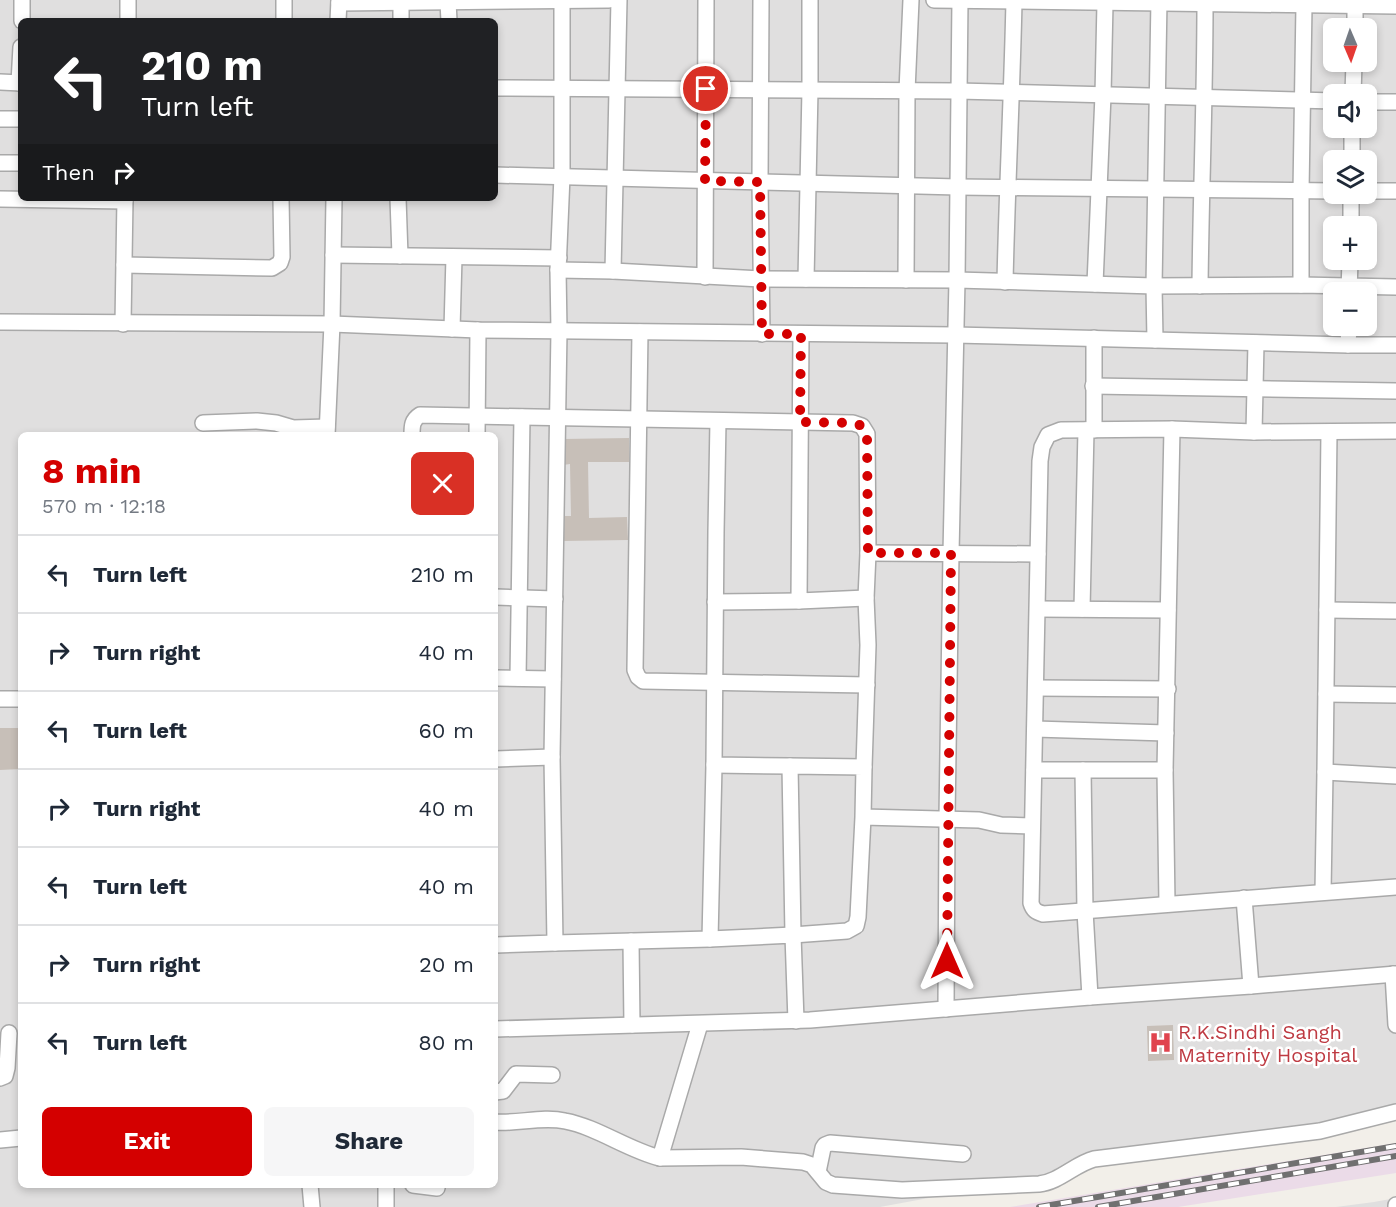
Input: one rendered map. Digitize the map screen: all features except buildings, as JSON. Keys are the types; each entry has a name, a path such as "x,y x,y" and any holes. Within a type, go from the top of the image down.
{"street":[{"path":"22,0 22,18"},
{"path":"128,0 128,18"},
{"path":"284,0 284,18"},
{"path":"338,18 339,2 609,0"},
{"path":"613,271 619,0"},
{"path":"705,277 706,0"},
{"path":"761,0 762,334"},
{"path":"806,279 810,0"},
{"path":"906,280 907,91 911,0"},
{"path":"934,0 1304,5 1355,3 1396,6"},
{"path":"946,1009 960,0"},
{"path":"555,943 552,757 558,418 558,264 562,176 562,1"},
{"path":"400,18 401,2"},
{"path":"448,2 449,18"},
{"path":"1005,282 1014,2"},
{"path":"1155,340 1159,2"},
{"path":"1095,284 1106,3"},
{"path":"1354,18 1355,3"},
{"path":"1200,286 1205,4"},
{"path":"1300,285 1304,5"},
{"path":"0,82 18,83"},
{"path":"498,88 958,91 1323,101"},
{"path":"1377,102 1396,102"},
{"path":"0,119 18,119"},
{"path":"0,163 18,163"},
{"path":"498,175 958,187 1323,190"},
{"path":"1377,191 1396,191"},
{"path":"0,199 18,199"},
{"path":"123,324 125,201"},
{"path":"124,265 272,268 280,263 282,257 282,201"},
{"path":"203,423 257,421 293,428 327,431 334,201"},
{"path":"399,201 400,256"},
{"path":"333,255 454,257 558,264 613,271 761,279 1323,287"},
{"path":"453,329 454,257"},
{"path":"1377,288 1396,287"},
{"path":"0,322 332,324 478,330 955,335 1396,345"},
{"path":"477,432 478,330"},
{"path":"640,332 635,670 638,678 643,681 867,685"},
{"path":"799,601 801,334"},
{"path":"1348,336 1348,345"},
{"path":"1082,609 1094,338"},
{"path":"1254,432 1256,342"},
{"path":"1093,386 1396,391"},
{"path":"412,432 415,419 420,416 477,416 854,423 862,426 867,434 868,645 863,817 856,926 847,931 793,935 498,945"},
{"path":"518,678 522,417"},
{"path":"710,939 718,421"},
{"path":"1167,904 1165,770 1172,429"},
{"path":"1396,431 1061,430 1048,435 1042,447 1040,461 1031,903 1037,913 1043,914 1396,887"},
{"path":"1323,892 1329,432"},
{"path":"868,553 1038,554"},
{"path":"498,597 555,599"},
{"path":"715,602 866,598"},
{"path":"1038,609 1168,610"},
{"path":"1327,610 1396,611"},
{"path":"498,678 553,679"},
{"path":"1036,687 1168,689"},
{"path":"1326,694 1396,695"},
{"path":"0,699 18,699"},
{"path":"1035,729 1166,733"},
{"path":"498,759 552,757"},
{"path":"714,765 864,766"},
{"path":"790,766 796,1021"},
{"path":"1034,770 1165,770"},
{"path":"1083,770 1085,911 1090,997"},
{"path":"1325,772 1396,776"},
{"path":"863,817 947,818 979,820 1001,825 1032,826"},
{"path":"1244,898 1251,986"},
{"path":"631,941 632,1025"},
{"path":"498,1029 796,1021 1394,974 1396,1025"},
{"path":"660,1158 700,1024"},
{"path":"0,1078 4,1076 7,1068 10,1033"},
{"path":"498,1091 503,1090 516,1074 552,1075"},
{"path":"498,1122 515,1123 545,1119 567,1121 647,1155 660,1158 741,1157 792,1160 812,1165 826,1182 833,1185 902,1190 1044,1184 1094,1159 1320,1131 1396,1112"},
{"path":"0,1140 18,1138"},
{"path":"819,1172 823,1148 830,1143 963,1154"},
{"path":"310,1188 312,1207"},
{"path":"386,1188 386,1207"}],"shaded area":[{"path":"0,0 1396,0 1396,1112 880,1207 0,1207"},
{"path":"1396,1143 1396,1173 1178,1207 1010,1207"},
{"path":"1396,1198 1396,1207 1336,1207 1374,1202"}],"railway":[{"path":"1039,1207 1396,1146"},
{"path":"1098,1207 1396,1156"}],"place":[{"name":"R.K.Sindhi Sangh Maternity Hospital","path":"1160,1043"}],"route":[{"path":"706,89 705,181 760,182 762,334 801,334 800,422 854,423 862,426 867,434 868,553 951,553 947,961"}]}
